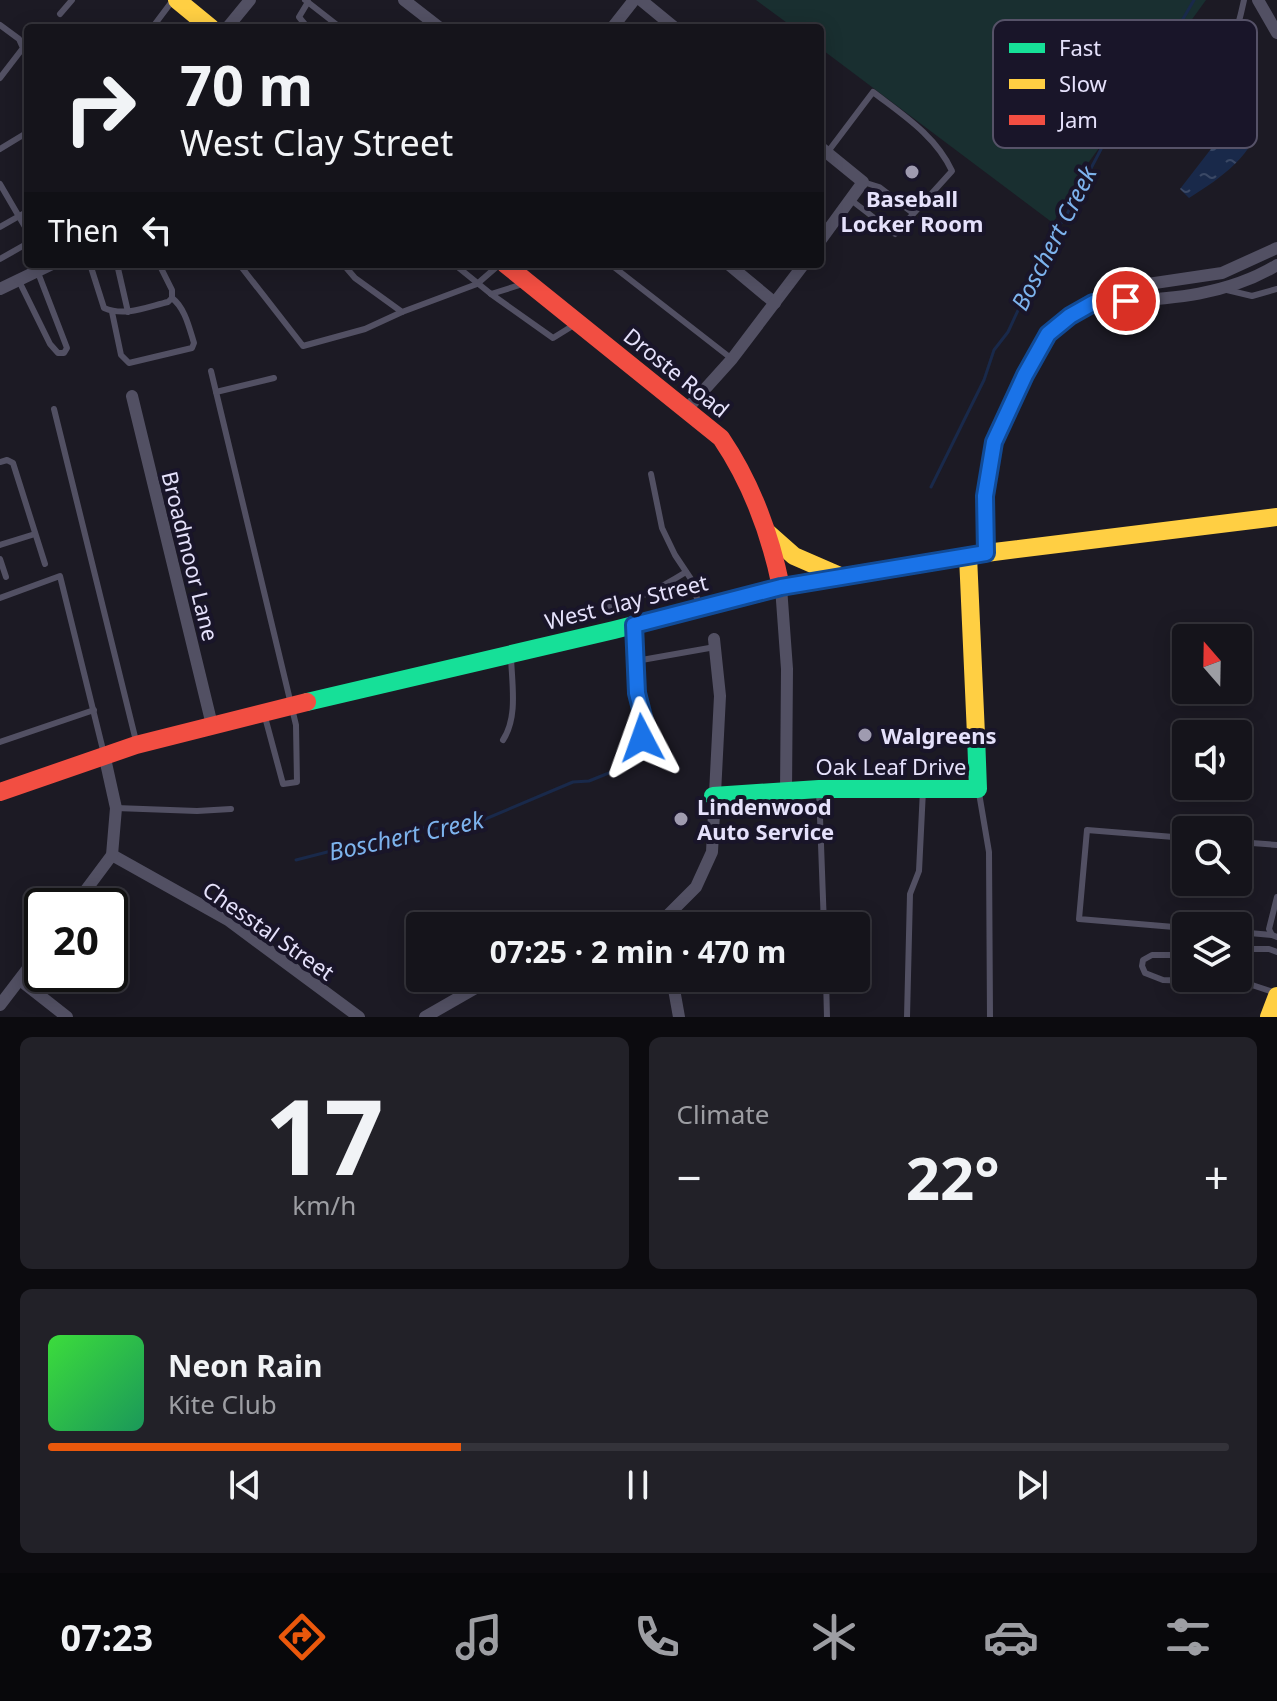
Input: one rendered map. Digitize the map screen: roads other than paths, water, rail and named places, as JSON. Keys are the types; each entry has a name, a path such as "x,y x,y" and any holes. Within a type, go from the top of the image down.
{"main road":[{"path":"175,0 206,24"},
{"name":"Droste Road","path":"507,268 721,438 739,463 766,531 781,587"},
{"name":"West Clay Street","path":"7,790 104,754 212,725 781,587 977,554 1277,517"},
{"path":"766,531 794,556 840,576"},
{"name":"Oak Leaf Drive","path":"713,796 819,789 978,789 972,688 977,554"},
{"path":"0,805 7,790"},
{"path":"1269,1017 1277,995"}],"street":[{"path":"230,24 250,0"},
{"path":"404,0 435,24"},
{"path":"615,24 634,0"},
{"path":"641,0 670,24"},
{"path":"1258,0 1277,33"},
{"path":"824,150 863,182 824,236"},
{"path":"977,554 994,442 1048,334 1070,316 1121,288 1222,273 1277,248"},
{"path":"1093,303 1190,296 1224,289 1259,276 1277,265"},
{"path":"0,289 41,268"},
{"path":"733,268 775,303"},
{"path":"687,409 732,359 801,268"},
{"name":"Broadmoor Lane","path":"132,396 212,725"},
{"name":"Droste Road","path":"781,587 787,669 786,792"},
{"path":"670,912 696,887 706,871 712,852 720,696 714,643"},
{"path":"87,888 112,855 116,808 104,754"},
{"name":"Chesstal Street","path":"112,855 228,920 359,1017"},
{"path":"0,1005 24,975"},
{"path":"20,980 67,1017"},
{"path":"425,1017 469,992"},
{"path":"675,992 679,1017"}],"lane":[{"path":"60,14 72,0"},
{"path":"155,24 175,0"},
{"path":"1240,20 1244,0"},
{"path":"305,24 299,17 307,1 336,24"},
{"path":"0,25 19,39 23,48 0,78"},
{"path":"824,150 873,92 908,118 943,151 952,171 895,234 851,200"},
{"path":"0,149 24,134"},
{"path":"863,182 879,187 913,213"},
{"path":"0,184 24,225"},
{"path":"0,227 24,213"},
{"path":"0,259 24,245"},
{"path":"18,279 53,348 58,353 64,353 67,348 46,268"},
{"path":"91,268 104,308 112,312 128,312 168,302 172,298 172,290 161,268"},
{"path":"118,268 128,312"},
{"path":"242,268 303,346 365,329 477,284 497,268"},
{"path":"346,268 355,278 402,312"},
{"path":"459,268 553,338 577,323"},
{"path":"615,268 732,359"},
{"path":"491,294 528,283"},
{"path":"1224,289 1252,296 1277,289"},
{"path":"112,312 121,355 129,363 185,352 194,343 180,305 172,298"},
{"path":"211,371 297,729 297,782 283,784 263,713"},
{"path":"216,392 274,378"},
{"path":"54,409 136,745"},
{"path":"0,462 7,460 13,463 45,564"},
{"path":"651,474 662,528 691,579 700,608"},
{"path":"0,545 35,534"},
{"path":"0,559 6,577"},
{"path":"608,607 645,596 686,572"},
{"path":"0,598 60,576 104,754"},
{"path":"634,625 637,693 644,721 642,738"},
{"path":"636,661 714,643"},
{"path":"503,740 510,729 513,711 511,654"},
{"path":"0,742 94,710"},
{"path":"907,1017 910,894 919,871 923,788"},
{"path":"819,789 823,912"},
{"path":"978,789 989,852 990,1017"},
{"path":"116,808 231,809"},
{"path":"1172,837 1087,830 1079,919 1172,927"},
{"path":"1252,843 1277,845"},
{"path":"1274,936 1269,929 1277,897"},
{"path":"1252,934 1274,936"},
{"path":"1252,949 1277,952"},
{"path":"1172,955 1152,955 1143,960 1142,966 1145,973 1172,980"},
{"path":"1252,985 1277,995"},
{"path":"826,992 827,1017"}],"water":[{"path":"1212,148 1249,148 1226,172 1189,198 1180,189"}],"waterway":[{"name":"Boschert Creek","path":"1182,20 1194,0"},
{"name":"Boschert Creek","path":"931,487 984,380 994,350 1008,332 1053,234 1066,216 1102,148"},
{"name":"Boschert Creek","path":"296,860 421,828 464,828 573,782 589,781 651,756"}],"place":[{"name":"Baseball Locker Room","path":"912,172"},
{"name":"Walgreens","path":"865,735"},
{"name":"Lindenwood Auto Service","path":"681,819"}]}
